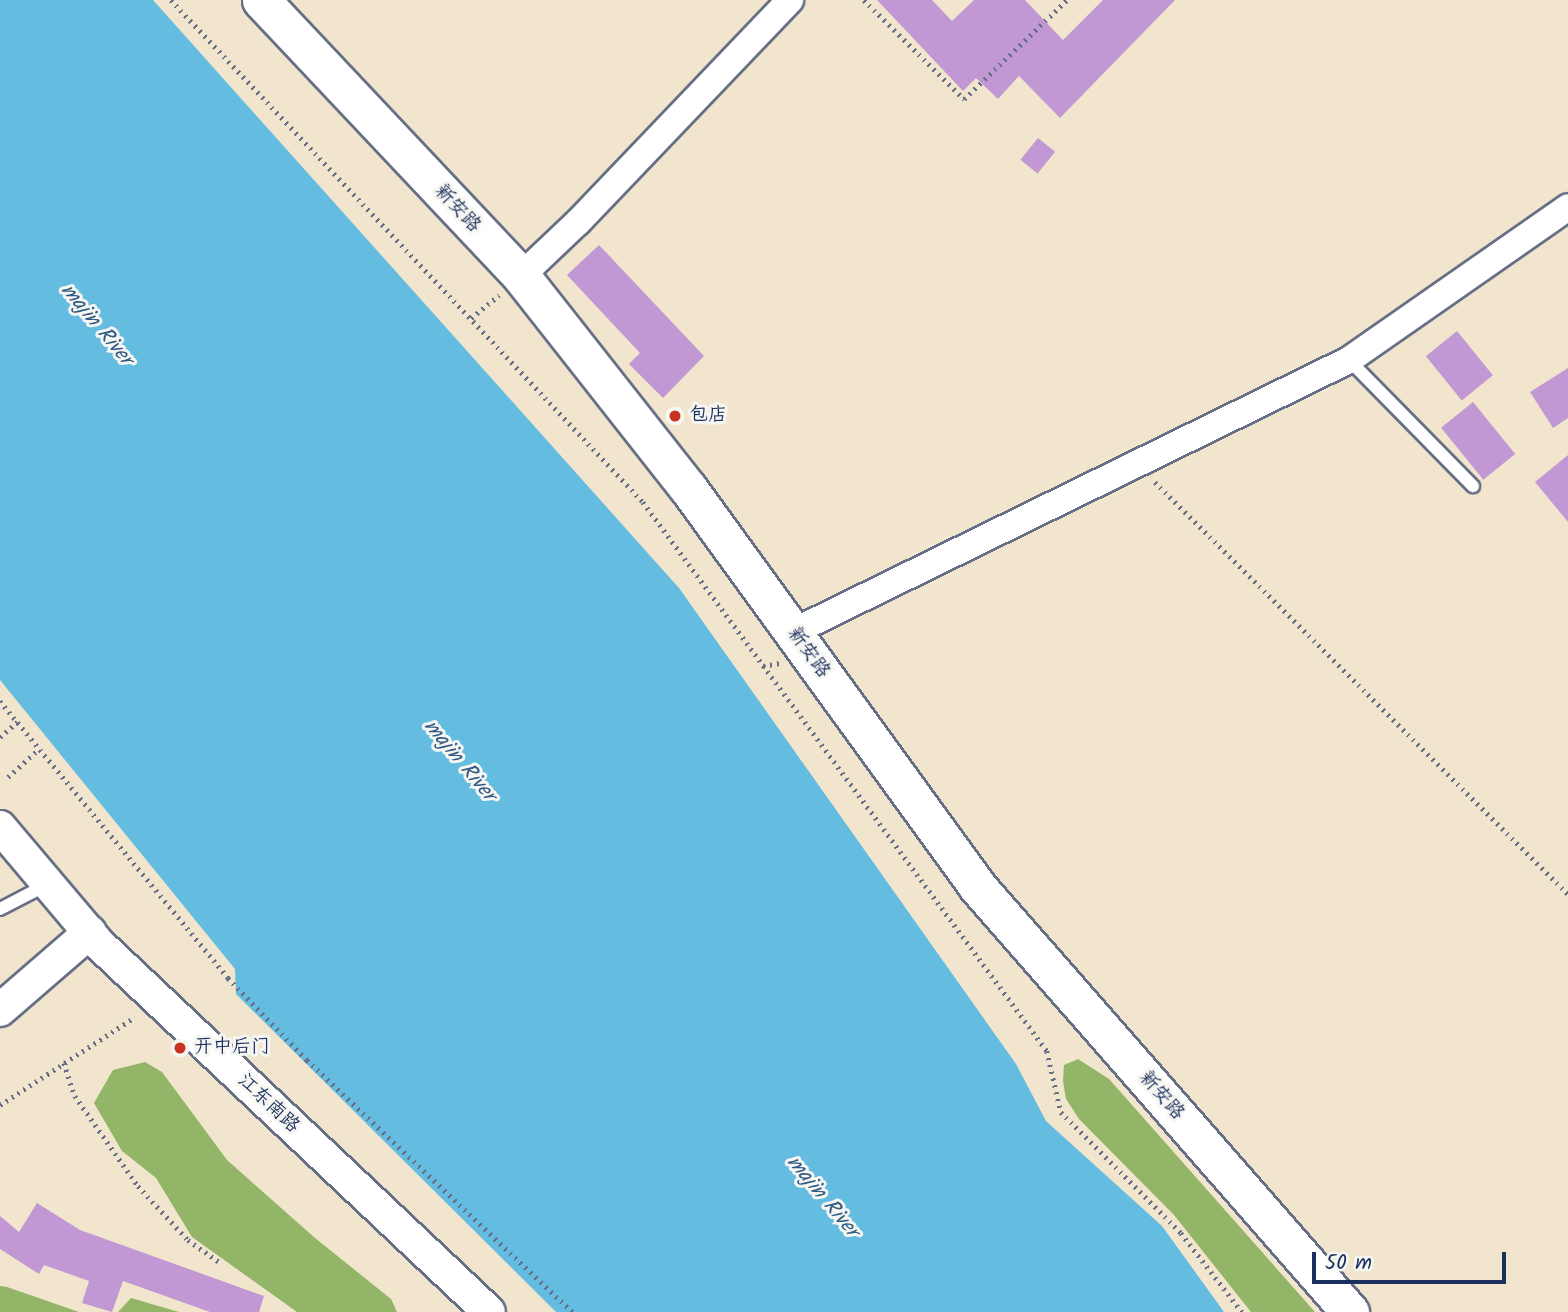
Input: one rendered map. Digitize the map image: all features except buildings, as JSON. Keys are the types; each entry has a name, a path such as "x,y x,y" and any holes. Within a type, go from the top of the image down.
{"main road":[{"name":"新安路","path":"261,0 521,276 688,488 976,885 1350,1312"}],"street":[{"path":"521,276 578,222 790,0"},
{"path":"793,632 1349,360 1568,207"},
{"name":"江东南路","path":"0,827 90,932 158,1000 489,1312"},
{"path":"0,1010 90,932"}],"lane":[{"path":"1349,360 1473,486"},
{"path":"0,909 48,884"}],"path":[{"path":"171,0 643,502 1047,1051 1061,1112 1181,1233 1242,1312"},
{"path":"864,0 964,99 1067,0"},
{"path":"1137,464 1568,894"},
{"path":"0,701 228,978 307,1060 573,1312"},
{"path":"0,737 17,722"},
{"path":"8,777 39,749"},
{"path":"0,1105 158,1000"},
{"path":"64,1063 75,1097 138,1186 188,1240 222,1264"}],"green space":[{"path":"1078,1059 1109,1079 1315,1312 1251,1312 1174,1215 1079,1119 1066,1099 1063,1081 1064,1065"},
{"path":"145,1062 162,1072 227,1160 315,1238 391,1299 397,1312 297,1312 192,1237 156,1178 122,1151 94,1103 113,1070"},
{"path":"0,1286 7,1287 79,1312 0,1312"},
{"path":"131,1298 179,1312 118,1312"}],"water":[{"name":"majin River","path":"0,0 153,0 679,588 1016,1064 1046,1121 1162,1226 1224,1312 556,1312 236,994 235,969 0,680"}],"place":[{"name":"包店","path":"675,416"},
{"name":"开中后门","path":"180,1048"}]}
